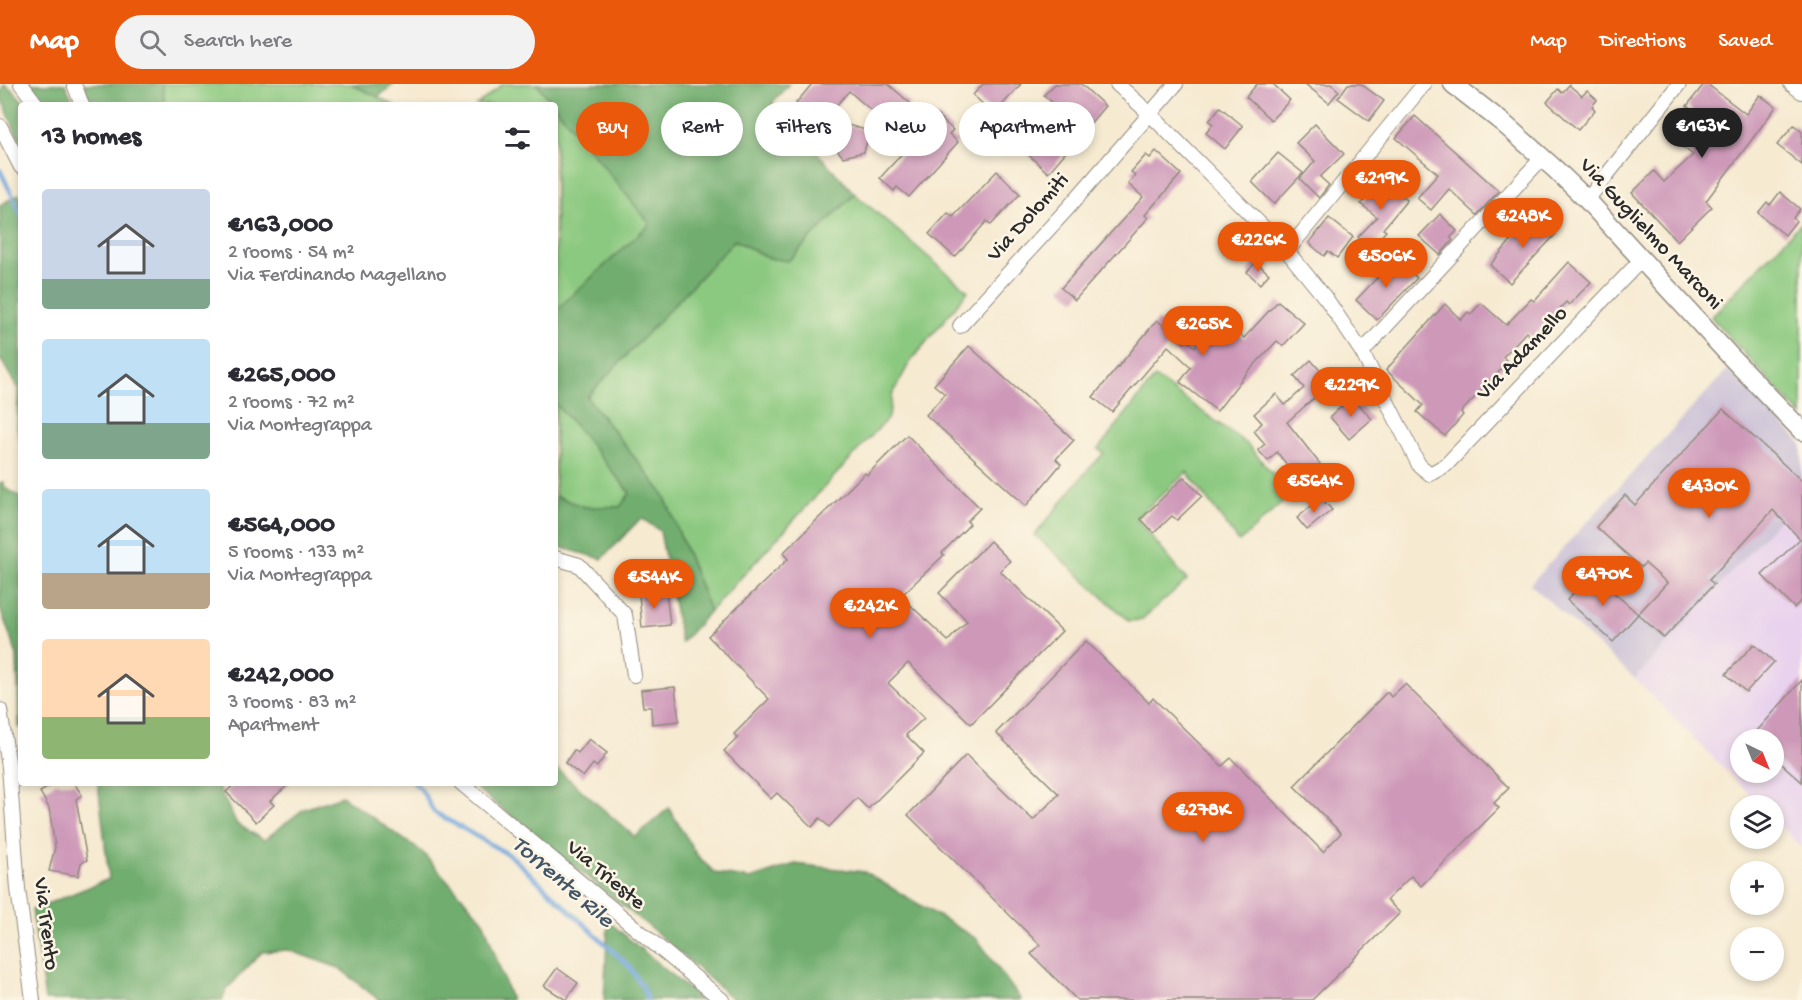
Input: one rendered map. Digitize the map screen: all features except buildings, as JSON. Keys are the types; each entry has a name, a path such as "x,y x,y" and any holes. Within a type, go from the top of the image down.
{"street":[{"path":"21,84 35,102"},
{"path":"74,84 81,102"},
{"path":"1117,84 1287,251 1327,300 1362,352 1543,158"},
{"name":"Via Dolomiti","path":"960,326 1068,208 1176,84"},
{"path":"1287,251 1424,84"},
{"name":"Via Guglielmo Marconi","path":"1453,84 1503,123 1587,200 1802,431"},
{"path":"1587,200 1679,84"},
{"path":"1791,84 1802,92"},
{"path":"0,126 18,161"},
{"name":"Via Adamello","path":"1362,352 1419,465 1430,474 1446,465 1642,259"},
{"path":"558,559 579,565 625,615 634,675"},
{"name":"Via Trento","path":"0,710 9,767 18,889 33,1000"},
{"name":"Via Trieste","path":"465,786 722,1000"}],"shaded area":[{"path":"1728,369 1802,444 1802,494 1635,679 1530,584"},
{"path":"1802,494 1802,848 1784,830 1784,795 1750,795 1738,783 1784,783 1784,729 1730,729 1730,775 1635,679"}],"green space":[{"path":"4,84 23,102 18,102 18,137 0,95"},
{"path":"30,84 65,84 74,102 44,102"},
{"path":"84,84 162,84 165,102 89,102"},
{"path":"162,84 351,84 388,102 164,102"},
{"path":"351,84 394,84 378,97"},
{"path":"503,84 537,84 552,102 481,102"},
{"path":"537,84 789,84 773,102 755,102 755,156 820,156 855,194 788,261 768,258 735,240 587,397 664,495 710,611 681,643 660,531 641,518 602,559 558,547 558,497 585,507 620,507 630,493 558,407 558,308 650,224 595,156 649,156 649,102 576,102 576,132 558,110 558,102 552,102"},
{"path":"558,110 576,132 576,156 595,156 650,224 558,308"},
{"path":"855,194 968,291 910,362 892,395 889,417 710,611 664,495 587,397 735,240 768,258 788,261"},
{"path":"18,195 18,389 0,358 0,205"},
{"path":"1802,222 1802,416 1711,317"},
{"path":"1155,377 1247,444 1291,495 1239,542 1187,472 1136,518 1187,580 1141,620 1129,621 1035,535 1104,453 1098,449"},
{"path":"558,407 630,493 621,507 585,507 558,497"},
{"path":"3,482 6,489 18,495 18,692 17,655 0,608 0,483"},
{"path":"558,770 635,837 669,808 696,854 715,873 750,879 795,864 865,872 977,939 1021,1000 734,1000 657,933 476,788 480,786 558,786"},
{"path":"98,786 218,786 237,824 264,840 304,809 342,796 422,852 483,920 511,1000 379,1000 339,968 288,950 262,952 227,989 222,1000 45,1000 32,910 109,879"},
{"path":"608,921 701,1000 604,1000"}],"waterway":[{"name":"Torrente Rile","path":"0,170 18,208"},
{"name":"Torrente Rile","path":"418,786 434,812 511,856 629,966 643,988 647,1000"}]}
